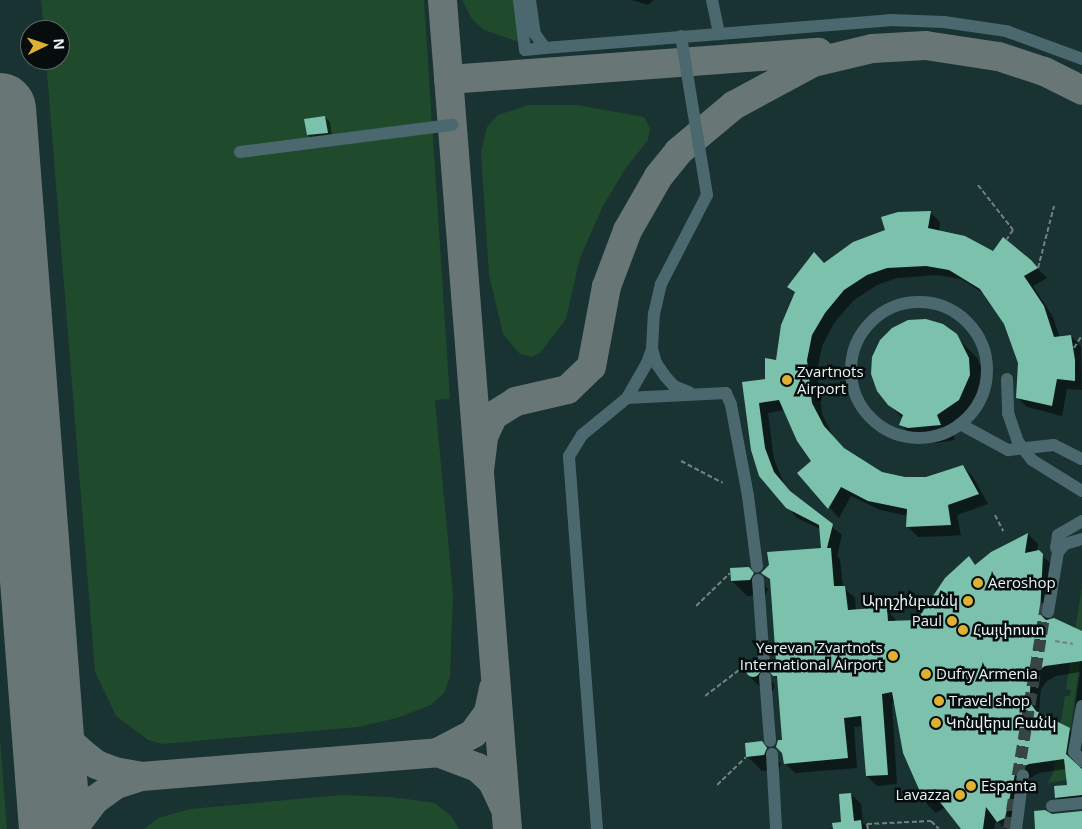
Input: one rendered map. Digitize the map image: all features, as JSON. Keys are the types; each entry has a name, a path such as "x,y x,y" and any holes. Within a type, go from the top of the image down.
{"lane":[{"path":"520,0 525,50 890,20 944,22 1006,31 1082,59"},
{"path":"530,0 535,34 545,48"},
{"path":"712,0 719,34"},
{"path":"681,36 707,195 661,284 654,314 652,349 656,364 665,376 674,386 691,393"},
{"path":"240,152 452,125"},
{"path":"928,302 958,314 973,329 983,348 986,379 974,409 960,424 930,437 909,437 884,428 864,411 852,382 852,360 863,331 878,316 907,303 928,302"},
{"path":"598,829 568,464 576,442 627,398 652,349"},
{"path":"1007,379 1008,413 1018,442 1032,460 1082,491"},
{"path":"627,398 722,391 729,398 748,496 757,566"},
{"path":"960,424 1008,450 1054,445 1082,459"},
{"path":"1056,548 1058,535 1082,521"},
{"path":"1048,612 1058,552 1065,544 1082,539"},
{"path":"758,580 764,663"},
{"path":"765,676 770,741"},
{"path":"1082,706 1074,752 1082,761"},
{"path":"772,754 776,829"},
{"path":"1016,829 1022,776"},
{"path":"1052,806 1082,803"}],"path":[{"path":"978,185 1012,230 1007,240"},
{"path":"1038,268 1054,206"},
{"path":"1074,348 1082,336"},
{"path":"680,461 723,483"},
{"path":"995,515 1002,531"},
{"path":"696,606 730,573"},
{"path":"1055,641 1073,644"},
{"path":"705,696 747,664"},
{"path":"717,786 746,757"},
{"path":"868,829 867,824 931,821 939,829"}],"shaded area":[{"path":"0,0 1082,0 1082,829 0,829"}],"green space":[{"path":"41,0 424,0 450,399 435,400 453,594 450,677 444,693 431,705 397,718 358,727 162,744 148,740 116,716 95,672 47,70 70,70 70,20 43,20"},
{"path":"462,0 514,0 519,42 484,30 472,19"},
{"path":"528,105 577,105 644,117 650,128 648,140 625,169 602,208 580,258 566,319 540,353 532,357 520,354 503,334 489,275 481,152 487,127 498,115"},
{"path":"1082,586 1082,649 1065,767 1066,775 1071,779 1048,783 1053,773 1065,696 1070,696 1071,690 1066,689"},
{"path":"0,739 7,829 0,829"},
{"path":"341,795 392,797 435,803 452,817 459,829 144,829 158,818 190,809"}],"building":[{"path":"325,116 328,133 307,135 304,119"},
{"path":"931,211 928,228 965,236 993,251 1003,237 1038,268 1024,276 1044,306 1054,337 1071,335 1075,360 1075,381 1057,379 1052,406 1016,398 1018,363 1004,324 980,289 949,270 926,266 887,268 867,275 844,290 825,313 812,335 807,360 812,403 824,426 844,448 882,472 905,477 926,477 963,465 979,494 948,505 951,525 906,527 907,509 868,501 841,487 828,509 797,473 811,461 797,441 779,400 759,403 765,448 774,472 790,491 833,524 827,548 831,548 834,586 845,586 848,610 887,607 888,621 917,620 945,578 969,556 975,565 991,552 1028,533 1025,553 1039,550 1043,554 1040,614 1046,620 1054,618 1082,631 1082,661 1045,666 1037,671 1031,679 1029,701 1036,711 1070,728 1066,754 1082,769 1082,795 1055,798 1054,786 1067,785 1064,759 1029,764 1016,770 1005,818 997,822 986,807 983,829 961,829 936,797 925,803 903,753 892,692 882,694 888,775 866,776 861,716 844,718 848,758 784,764 782,753 776,747 778,740 782,740 777,676 773,676 768,670 772,662 776,662 770,579 761,573 769,565 767,552 821,548 819,525 786,508 759,476 751,450 742,382 765,379 765,358 776,360 781,325 795,292 787,287 814,252 824,263 853,242 885,230 881,217 898,212"},
{"path":"926,319 943,324 957,334 969,358 970,375 959,400 937,415 941,425 908,428 899,425 903,415 888,405 877,391 871,374 872,357 880,340 892,328 908,320"},
{"path":"749,567 754,573 750,580 731,581 730,568"},
{"path":"753,663 758,665 760,670 758,675 753,677 748,675 746,670 748,665"},
{"path":"762,741 767,748 764,755 746,757 745,743"},
{"path":"851,793 854,821 861,820 862,829 833,829 832,823 841,822 839,794"},
{"path":"1045,810 1052,814 1082,811 1082,829 1035,829 1034,811"}],"taxiway":[{"path":"442,0 507,829"},
{"path":"479,470 483,436 493,415 515,401 567,389 591,366 606,286 627,230 658,176 678,151 733,105 813,62 872,48 925,45 998,56 1044,71 1082,90"},
{"path":"448,79 818,52"},
{"path":"493,688 488,712 473,733 437,752 477,767 492,781 503,805"},
{"path":"46,701 68,740 82,753 96,764 114,771 141,776 437,752"},
{"path":"72,829 95,799 116,784 141,776"}],"runway":[{"path":"0,109 55,829"}],"tunnel":[{"path":"1009,829 1047,600"}],"place":[{"name":"Zvartnots Airport","path":"787,380"},
{"name":"Aeroshop","path":"978,583"},
{"name":"Արդշինբանկ","path":"968,601"},
{"name":"Paul","path":"952,621"},
{"name":"Հայփոստ","path":"963,630"},
{"name":"Yerevan Zvartnots International Airport","path":"893,656"},
{"name":"Dufry Armenia","path":"926,674"},
{"name":"Travel shop","path":"939,701"},
{"name":"Կոնվերս Բանկ","path":"936,723"},
{"name":"Espanta","path":"971,786"},
{"name":"Lavazza","path":"960,795"}]}
